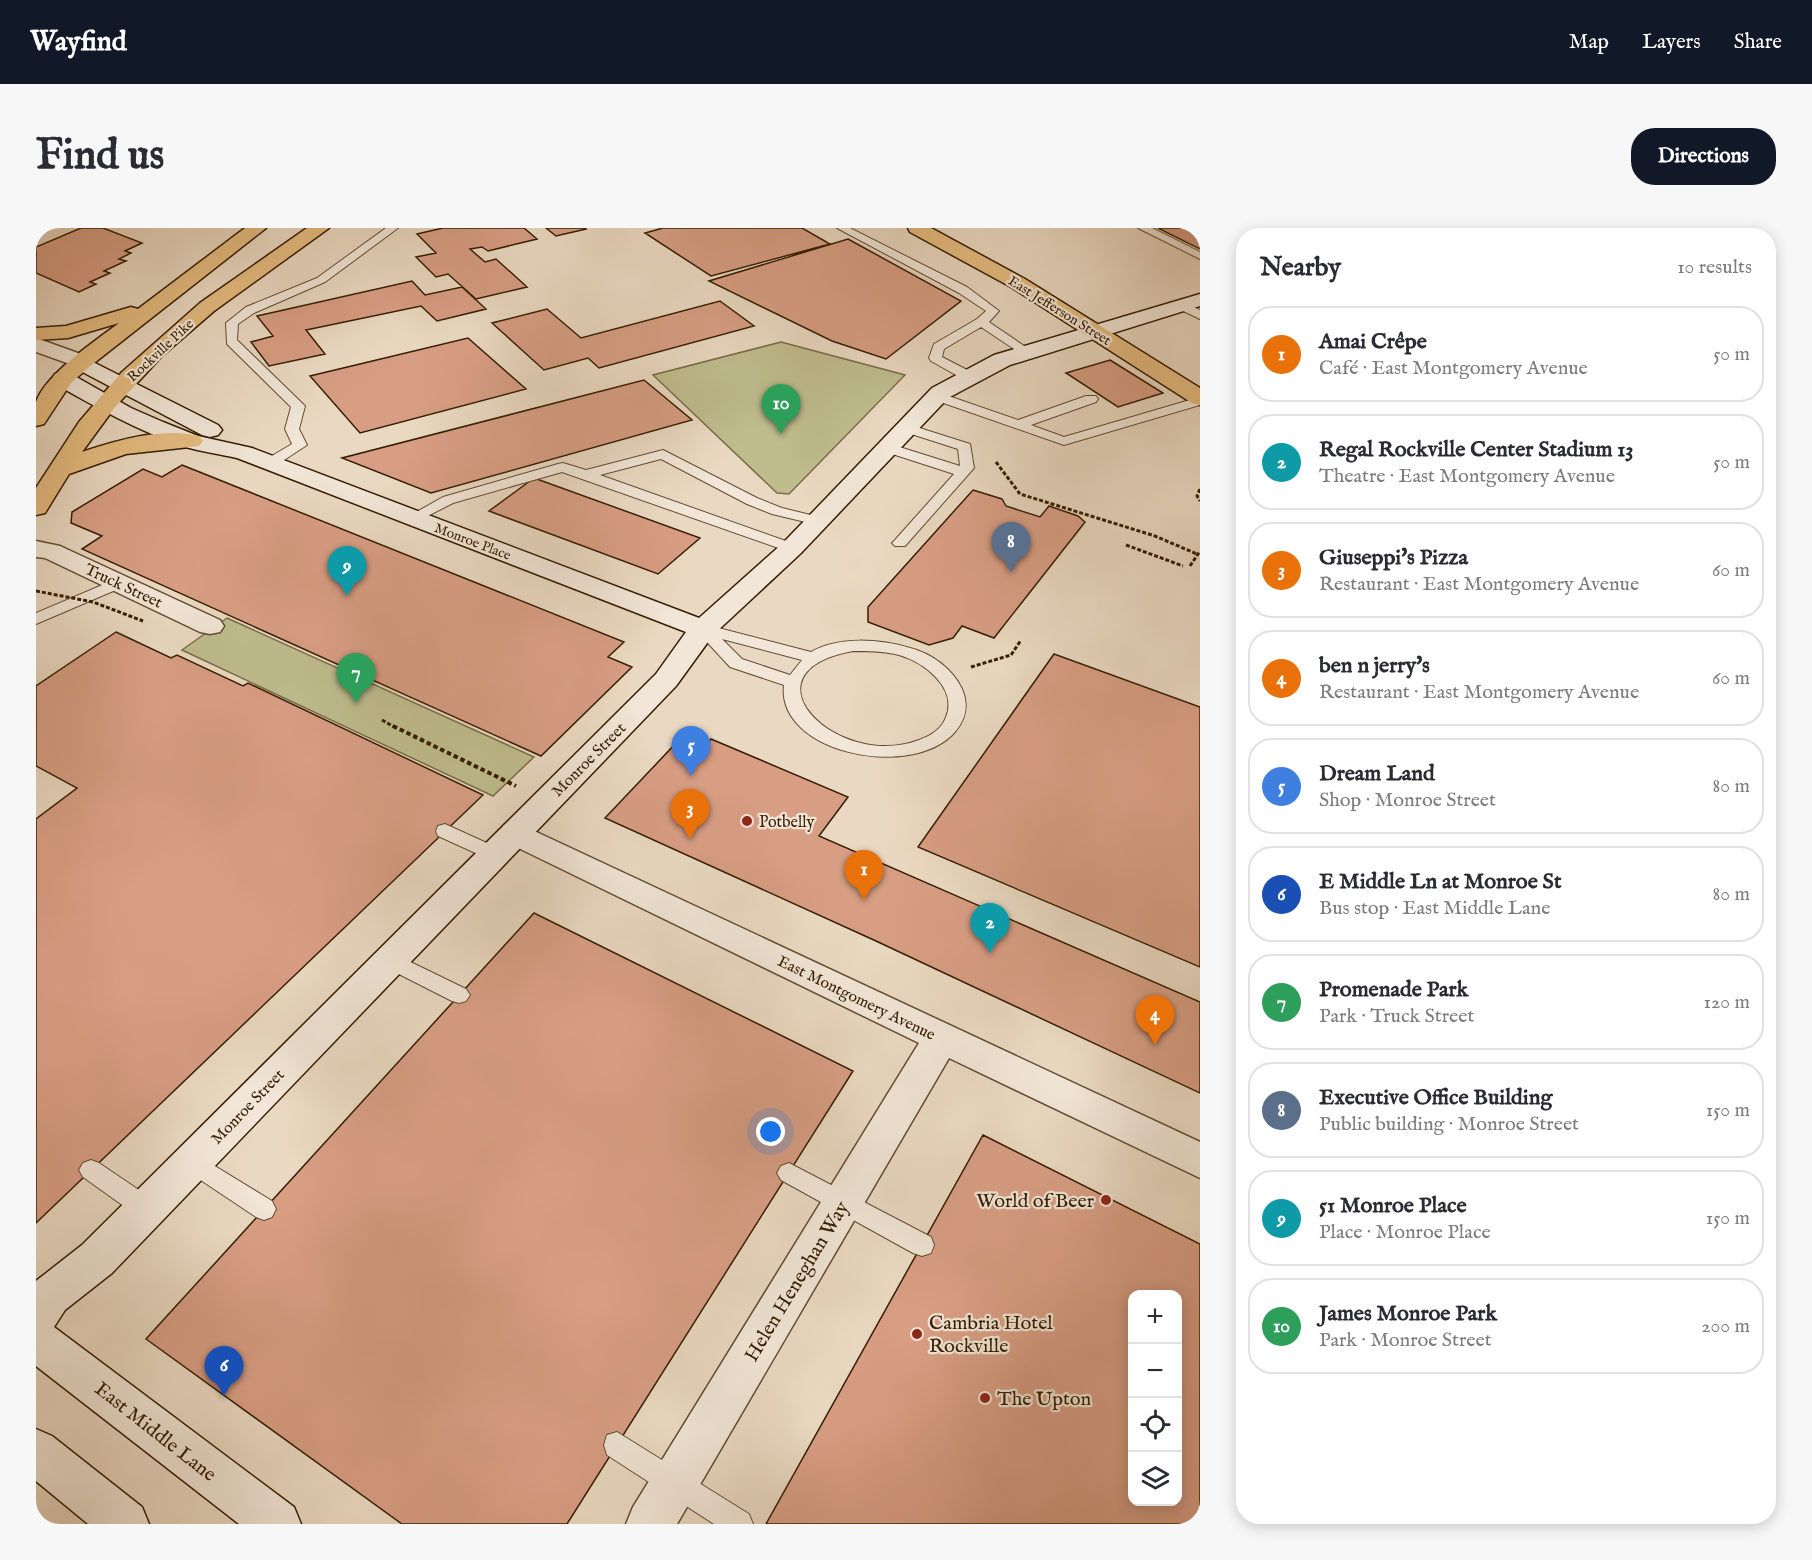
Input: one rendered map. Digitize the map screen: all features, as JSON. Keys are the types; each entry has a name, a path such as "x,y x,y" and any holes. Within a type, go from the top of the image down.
{"main road":[{"path":"36,418 63,379 81,362 256,228"},
{"path":"249,274 298,228"},
{"name":"Rockville Pike","path":"36,508 106,403 173,334 249,274 320,228"},
{"name":"East Jefferson Street","path":"917,228 1018,283 1098,320 1200,399"},
{"name":"East Jefferson Street","path":"954,228 1001,252"},
{"path":"36,334 53,334 83,328 160,302"},
{"name":"East Jefferson Street","path":"1123,322 1147,337"},
{"path":"60,469 125,445 165,440 191,441"}],"street":[{"name":"Monroe Street","path":"36,1317 50,1296 97,1260 666,680 703,629 792,548 937,396 1002,360 1027,352 1098,320 1123,322 1191,303"},
{"name":"Monroe Place","path":"36,344 124,383 208,429 244,453"},
{"name":"Monroe Place","path":"36,365 123,413 191,441 244,453 703,629"},
{"name":"Truck Street","path":"36,549 51,551 210,626"},
{"name":"East Montgomery Avenue","path":"504,844 942,1038 1200,1161"},
{"name":"Helen Heneghan Way","path":"650,1524 942,1038"},
{"name":"East Middle Lane","path":"36,1339 277,1524"},
{"path":"36,1452 125,1524"}],"lane":[{"path":"270,463 300,445 292,429 298,406 231,341 232,323 250,310 321,280 393,228"},
{"path":"842,228 963,290 993,311 981,322 938,347 935,358 970,377"},
{"path":"1143,228 1200,256"},
{"path":"1191,303 1200,315"},
{"path":"981,322 1027,352"},
{"path":"937,396 1064,441 1200,399"},
{"path":"1017,425 1091,399"},
{"path":"900,543 967,468 965,447 907,428"},
{"path":"888,448 964,472"},
{"path":"585,475 663,454 752,501 777,511 818,522"},
{"path":"413,518 448,500 563,467 792,548"},
{"path":"36,619 119,583"},
{"path":"703,629 813,658"},
{"path":"703,629 736,663 793,682"},
{"path":"853,646 879,646 908,653 934,666 949,680 958,699 955,720 941,736 912,749 892,752 855,748 814,730 796,710 791,695 793,682 813,658 824,652 853,646"},
{"path":"445,831 504,844"},
{"path":"390,960 459,995"},
{"path":"192,1162 264,1209"},
{"path":"91,1170 147,1209"},
{"path":"789,1173 922,1245"},
{"path":"617,1445 739,1524"}],"path":[{"path":"995,460 1020,494 1155,536 1199,553 1190,566"},
{"path":"1200,489 1197,496 1200,501"},
{"path":"1126,545 1183,566"},
{"path":"1193,560 1200,562"},
{"path":"36,591 93,602 143,621"},
{"path":"962,670 1011,654 1021,640"},
{"path":"382,720 426,744 516,786"}],"shaded area":[{"path":"781,342 905,375 789,494 777,493 653,375"},
{"path":"227,618 534,757 493,796 182,650"}],"building":[{"path":"81,228 103,228 142,243 125,251 131,253 119,259 126,261 104,271 110,273 90,282 96,284 79,292 36,273 36,247"},
{"path":"443,228 524,228 537,239 488,251 482,247 470,249 485,262 496,259 527,287 476,299 448,274 436,277 416,257 436,253 417,234"},
{"path":"546,228 585,228 586,229 556,236"},
{"path":"663,228 802,228 830,244 711,276 645,233"},
{"path":"1158,228 1200,228 1200,249"},
{"path":"848,239 961,301 886,359 832,341 709,281"},
{"path":"412,281 425,295 462,287 486,309 437,321 421,306 306,330 325,354 269,366 251,342 273,336 257,316"},
{"path":"720,301 754,326 599,368 588,358 544,370 492,323 547,309 581,338"},
{"path":"468,338 526,389 360,433 310,376"},
{"path":"1110,360 1163,393 1118,407 1066,373"},
{"path":"644,380 692,420 431,493 342,458"},
{"path":"182,465 624,642 608,657 632,667 541,756 82,549 102,536 71,523 72,512 143,469 162,477"},
{"path":"534,478 700,538 658,574 489,511"},
{"path":"973,490 1002,499 1006,506 1040,517 1049,506 1078,516 1085,522 994,638 962,626 953,638 929,645 868,622 868,607"},
{"path":"116,632 171,658 177,655 243,686 248,683 483,795 36,1223 36,819 77,788 36,766 36,686"},
{"path":"1054,654 1200,707 1200,967 918,847"},
{"path":"711,739 848,797 819,836 1200,1002 1200,1093 876,941 605,818 678,741 701,751"},
{"path":"534,913 853,1071 567,1524 402,1524 146,1339"},
{"name":"The Upton","path":"983,1135 1200,1244 1200,1524 766,1524"}],"place":[{"name":"James Monroe Park","path":"781,434"},
{"name":"Executive Office Building","path":"1011,572"},
{"name":"51 Monroe Place","path":"347,596"},
{"name":"Promenade Park","path":"356,703"},
{"name":"Dream Land","path":"691,776"},
{"name":"Potbelly","path":"747,821"},
{"name":"Giuseppi's Pizza","path":"690,839"},
{"name":"Amai Crêpe","path":"864,900"},
{"name":"Regal Rockville Center Stadium 13","path":"990,953"},
{"name":"ben n jerry's","path":"1155,1045"},
{"name":"World of Beer","path":"1106,1200"},
{"name":"Cambria Hotel Rockville","path":"917,1334"},
{"name":"E Middle Ln at Monroe St","path":"224,1396"},
{"name":"The Upton","path":"985,1398"}]}
